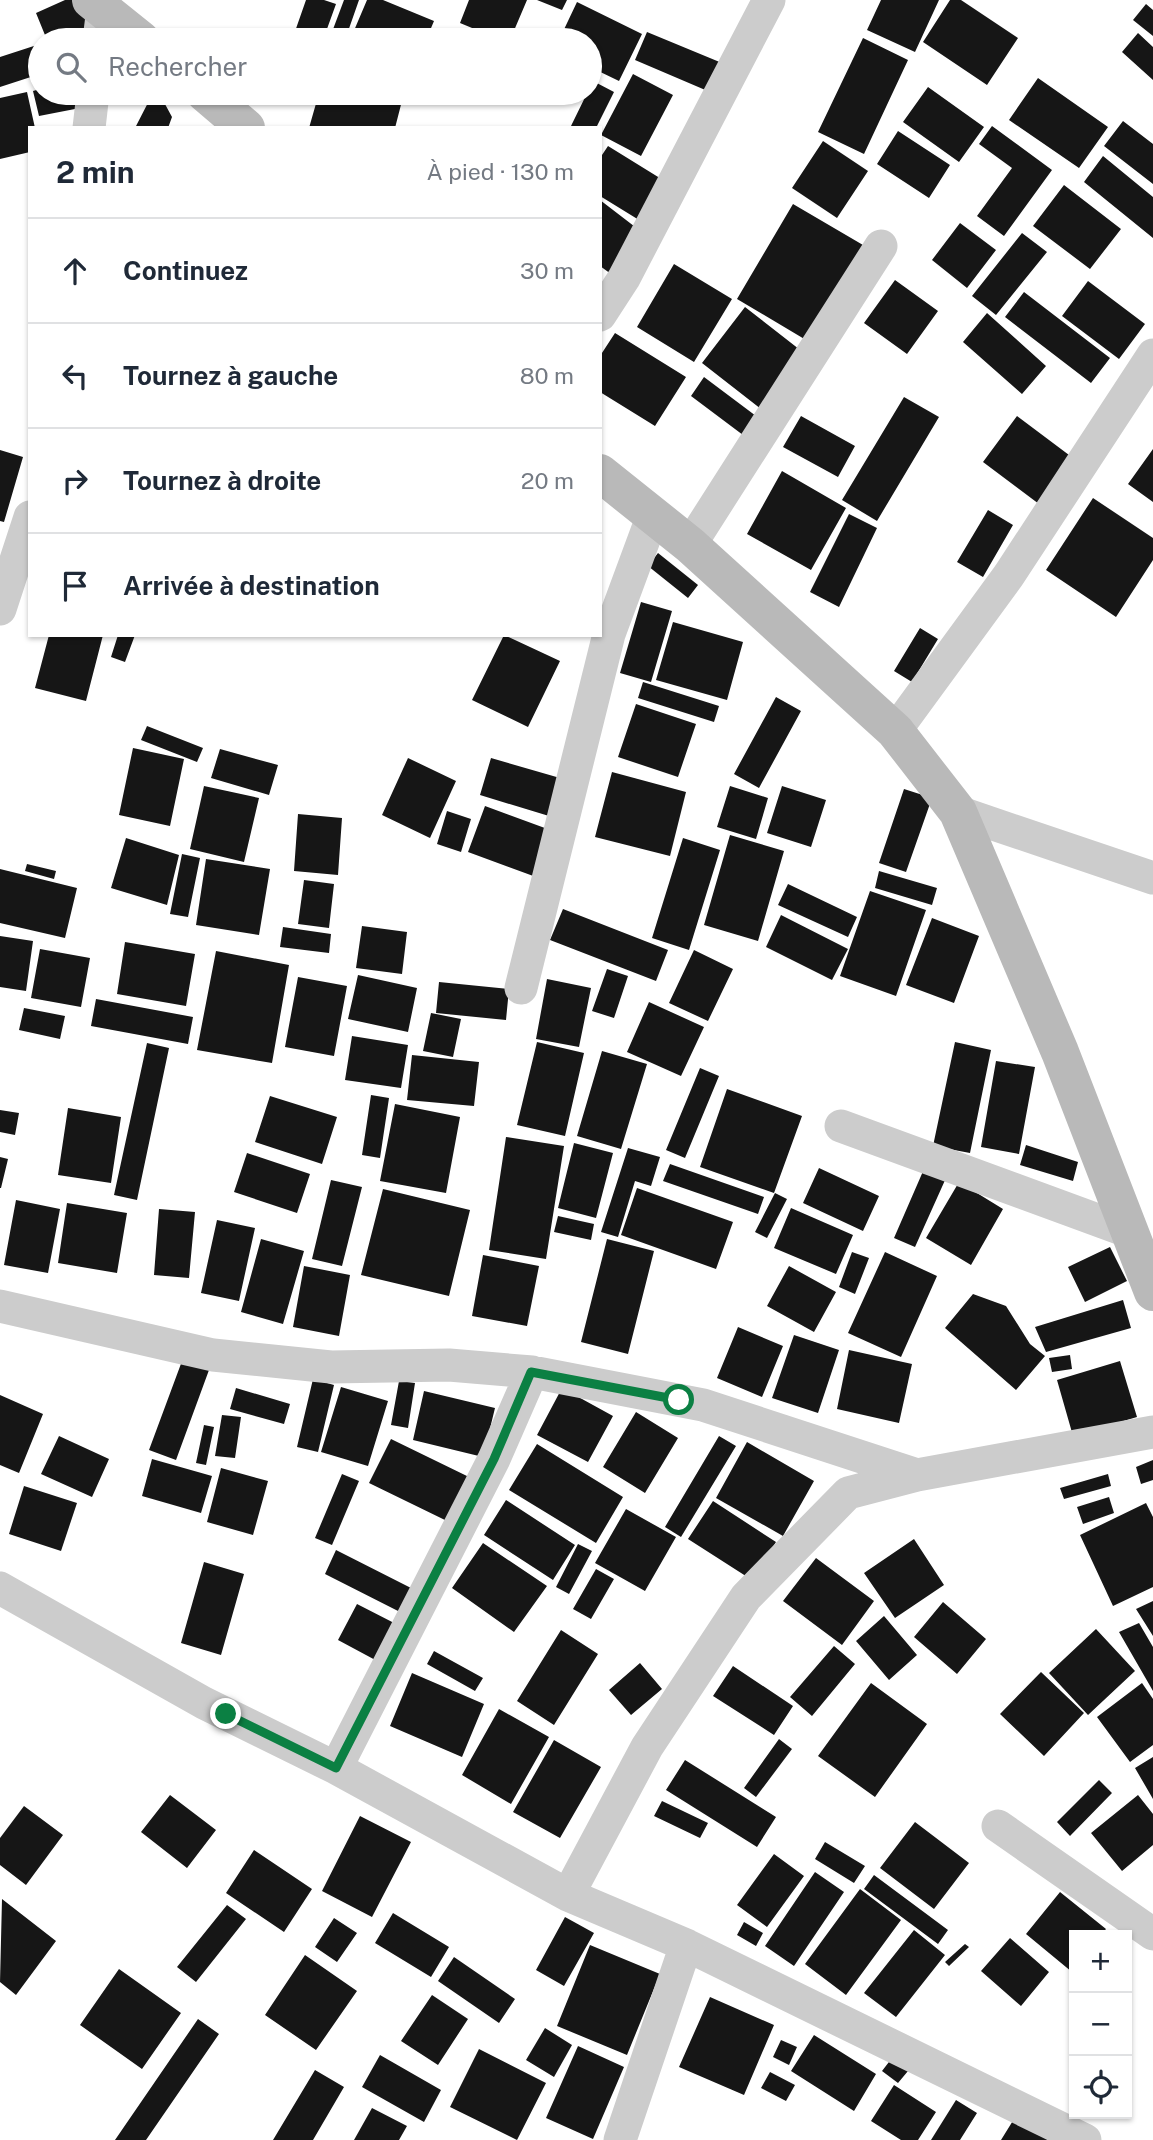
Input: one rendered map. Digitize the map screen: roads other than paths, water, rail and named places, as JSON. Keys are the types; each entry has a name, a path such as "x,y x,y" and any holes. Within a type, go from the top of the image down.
{"street":[{"path":"602,312 625,278 769,0"},
{"path":"98,16 120,28"},
{"path":"89,126 92,105"},
{"path":"219,105 244,126"},
{"path":"690,545 881,246"},
{"path":"895,730 1009,575 1153,355"},
{"path":"602,474 690,545 895,730 958,812 1060,1052 1153,1292"},
{"path":"521,988 610,634 653,515"},
{"path":"0,609 28,523"},
{"path":"958,812 1153,878"},
{"path":"841,1126 1130,1232"},
{"path":"0,1307 213,1355 331,1367 449,1365 531,1372 703,1405 917,1475"},
{"path":"336,1768 494,1459 531,1372"},
{"path":"568,1895 647,1747 746,1597 848,1493 917,1475 1153,1432"},
{"path":"0,1588 204,1703 336,1768 568,1895 686,1945 1085,2140"},
{"path":"998,1826 1153,1934"},
{"path":"620,2140 686,1945"}]}
